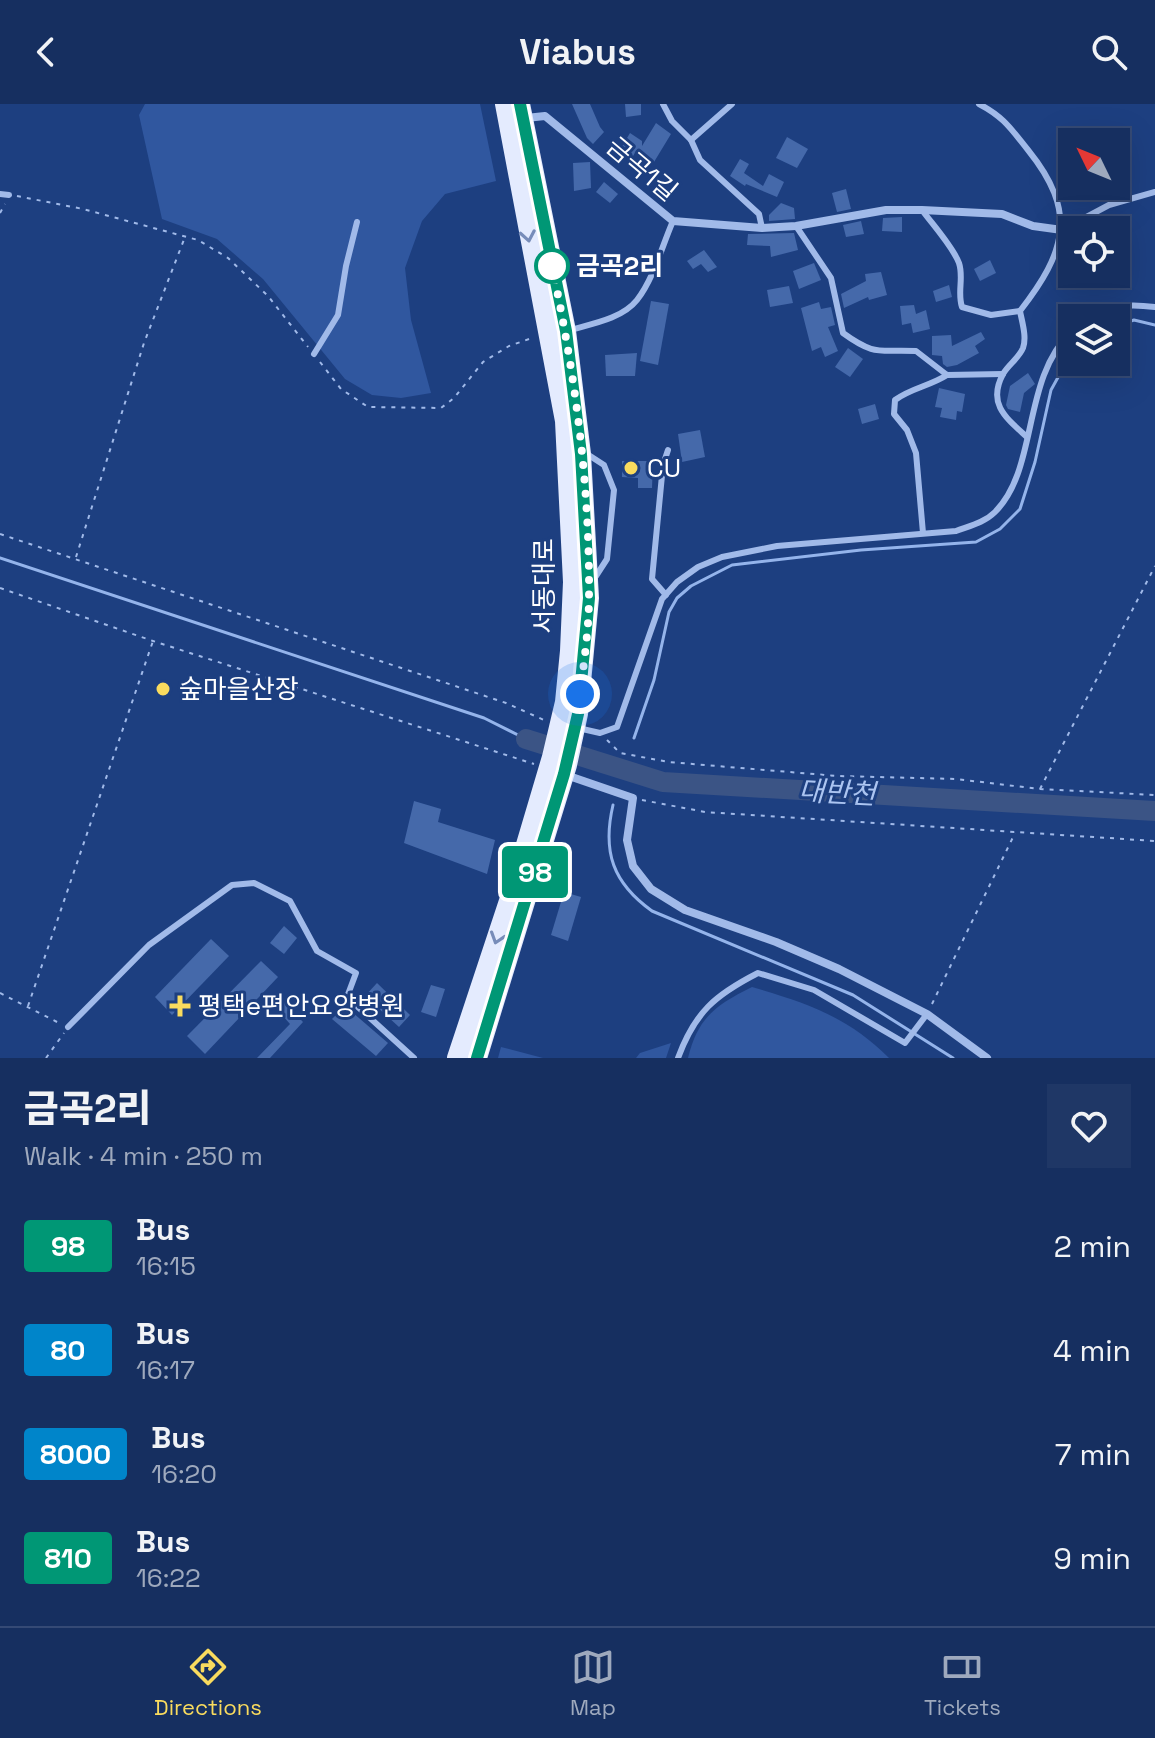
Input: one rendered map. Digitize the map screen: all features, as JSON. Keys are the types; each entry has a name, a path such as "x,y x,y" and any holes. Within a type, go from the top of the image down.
{"main road":[{"name":"서동대로","path":"477,1058 558,766 589,598 580,449 514,112"},
{"name":"서동대로","path":"558,335 573,582 566,731"},
{"name":"서동대로","path":"457,1058 558,766"}],"street":[{"name":"금곡1길","path":"514,112 545,116 673,221 762,228 796,226 886,210 922,210 1002,214 1033,226 1058,229"},
{"path":"558,766 633,798 627,840 633,866 651,889 685,910 839,969 927,1014 987,1058"}],"lane":[{"name":"금곡1길","path":"663,104 672,121 691,140 700,160 759,214 762,228"},
{"name":"금곡1길","path":"691,140 732,104"},
{"path":"979,104 1000,115 1047,174 1055,192 1059,216"},
{"path":"1088,216 1109,205 1155,192"},
{"path":"0,194 9,195"},
{"path":"922,210 959,263 961,284 958,295 962,307 991,315 1020,311 1039,287 1058,243"},
{"path":"558,335 606,320 635,302 673,221"},
{"path":"314,354 338,315 357,222"},
{"path":"796,226 831,278 843,333 863,347 887,353 916,351 947,375"},
{"path":"1130,305 1155,307"},
{"path":"1020,311 1023,348 1003,374 997,395 1000,413 1027,437"},
{"path":"566,731 600,733 617,727 650,631 666,595 688,574 722,557 777,546 956,531 979,523 994,513 1013,486 1044,370 1058,346"},
{"path":"923,533 916,453 907,430 894,414 895,400 906,391 936,382 947,375 1003,374"},
{"path":"580,449 604,465 614,490 607,559 598,570 589,598"},
{"path":"666,595 652,579 663,465 668,450"},
{"path":"68,1027 149,945 232,885 254,883 290,901 317,951 356,973 347,997 414,1058"},
{"path":"678,1058 687,1033 702,1010 728,989 758,973 814,990 905,1043 927,1014"}],"path":[{"path":"9,195 83,209 198,240 228,258 268,296 341,389 368,407 441,408 454,398 483,362 509,346 530,338 558,335"},
{"path":"76,558 144,343 185,236"},
{"path":"0,534 506,703 566,731"},
{"path":"1040,789 1155,566"},
{"path":"0,588 153,641 558,766"},
{"path":"28,1006 153,641"},
{"path":"600,733 620,753 669,762 837,776 956,779 1040,789 1155,795"},
{"path":"633,798 705,812 1155,841"},
{"path":"927,1014 1015,832"},
{"path":"0,993 68,1027 46,1058"}],"shaded area":[{"path":"145,104 480,104 496,181 445,194 422,221 405,268 411,320 431,393 401,398 372,395 345,379 263,279 217,239 162,219 139,115"},
{"path":"752,987 826,1013 858,1032 889,1058 688,1058 697,1032 710,1014"},
{"path":"671,1043 666,1058 636,1058 640,1053"},
{"path":"501,1047 543,1058 498,1058"}],"building":[{"path":"572,104 590,104 604,132 593,144 587,138"},
{"path":"625,104 641,104 641,115 626,117"},
{"path":"656,123 671,134 654,162 637,150 633,156 621,148 630,133 642,141 642,146"},
{"path":"787,137 808,149 797,168 776,158"},
{"path":"740,159 749,164 744,173 763,186 769,174 784,182 777,197 745,186 730,176"},
{"path":"590,162 591,188 574,191 573,163"},
{"path":"604,182 618,194 610,203 596,192"},
{"path":"846,189 851,209 837,212 832,193"},
{"path":"781,203 794,208 795,219 769,221 769,215"},
{"path":"902,217 902,232 882,231 883,218"},
{"path":"861,221 864,234 846,237 843,225"},
{"path":"794,233 798,250 771,257 770,246 747,245 748,234"},
{"path":"704,250 717,267 708,272 701,264 693,269 687,261"},
{"path":"990,260 996,273 980,281 974,269"},
{"path":"814,263 821,280 799,289 793,271"},
{"path":"881,272 887,295 869,300 868,297 844,308 841,294 866,281 865,274"},
{"path":"949,285 952,297 936,302 933,291"},
{"path":"789,286 793,303 770,307 767,290"},
{"path":"651,301 669,304 658,365 640,361"},
{"path":"819,302 821,309 831,307 835,325 828,327 838,351 825,357 821,347 812,351 801,308"},
{"path":"914,305 916,314 926,310 930,329 913,333 911,323 902,325 900,306"},
{"path":"981,332 985,339 975,346 979,353 957,365 947,367 943,364 942,356 932,355 932,336 951,335 952,346"},
{"path":"848,348 863,359 850,377 835,367"},
{"path":"637,353 635,376 606,376 605,355"},
{"path":"1028,373 1035,384 1024,393 1020,412 1008,409 1010,386"},
{"path":"939,388 965,394 962,412 957,411 956,420 940,417 942,408 935,407"},
{"path":"875,404 879,419 862,424 858,409"},
{"path":"700,430 705,457 682,462 678,434"},
{"path":"622,461 653,461 652,488 638,488 638,478 622,477"},
{"path":"414,801 441,809 438,822 495,840 487,874 404,843"},
{"path":"564,892 581,897 568,941 551,935"},
{"path":"284,926 297,938 284,954 270,943"},
{"name":"평택e편안요양병원","path":"211,939 229,956 172,1015 155,997"},
{"path":"261,961 278,977 205,1054 187,1036"},
{"path":"377,983 410,1015 399,1027 365,996"},
{"path":"431,985 445,989 436,1017 421,1012"},
{"path":"282,1000 303,1022 270,1058 257,1058 290,1024 275,1007"},
{"path":"345,1006 388,1043 376,1056 332,1019"}],"waterway":[{"path":"1130,321 1155,325"},
{"path":"634,738 654,680 669,612 677,598 691,586 732,565 861,550 976,542 1000,529 1020,509 1035,462 1051,390 1059,376"},
{"path":"0,558 484,718 526,739"},
{"name":"대반천","path":"526,739 663,782 1155,811"},
{"path":"613,805 609,837 614,865 628,889 652,911 853,995 953,1058"}],"bus line":[{"name":"98","path":"477,1058 564,774 578,714 589,598 581,454 566,331 520,104"}],"place":[{"name":"금곡2리","path":"552,266"},
{"name":"CU","path":"631,468"},
{"name":"숲마을산장","path":"163,689"},
{"name":"평택e편안요양병원","path":"180,1006"}],"route":[{"path":"552,266 566,331 586,516 589,598 580,694"}]}
